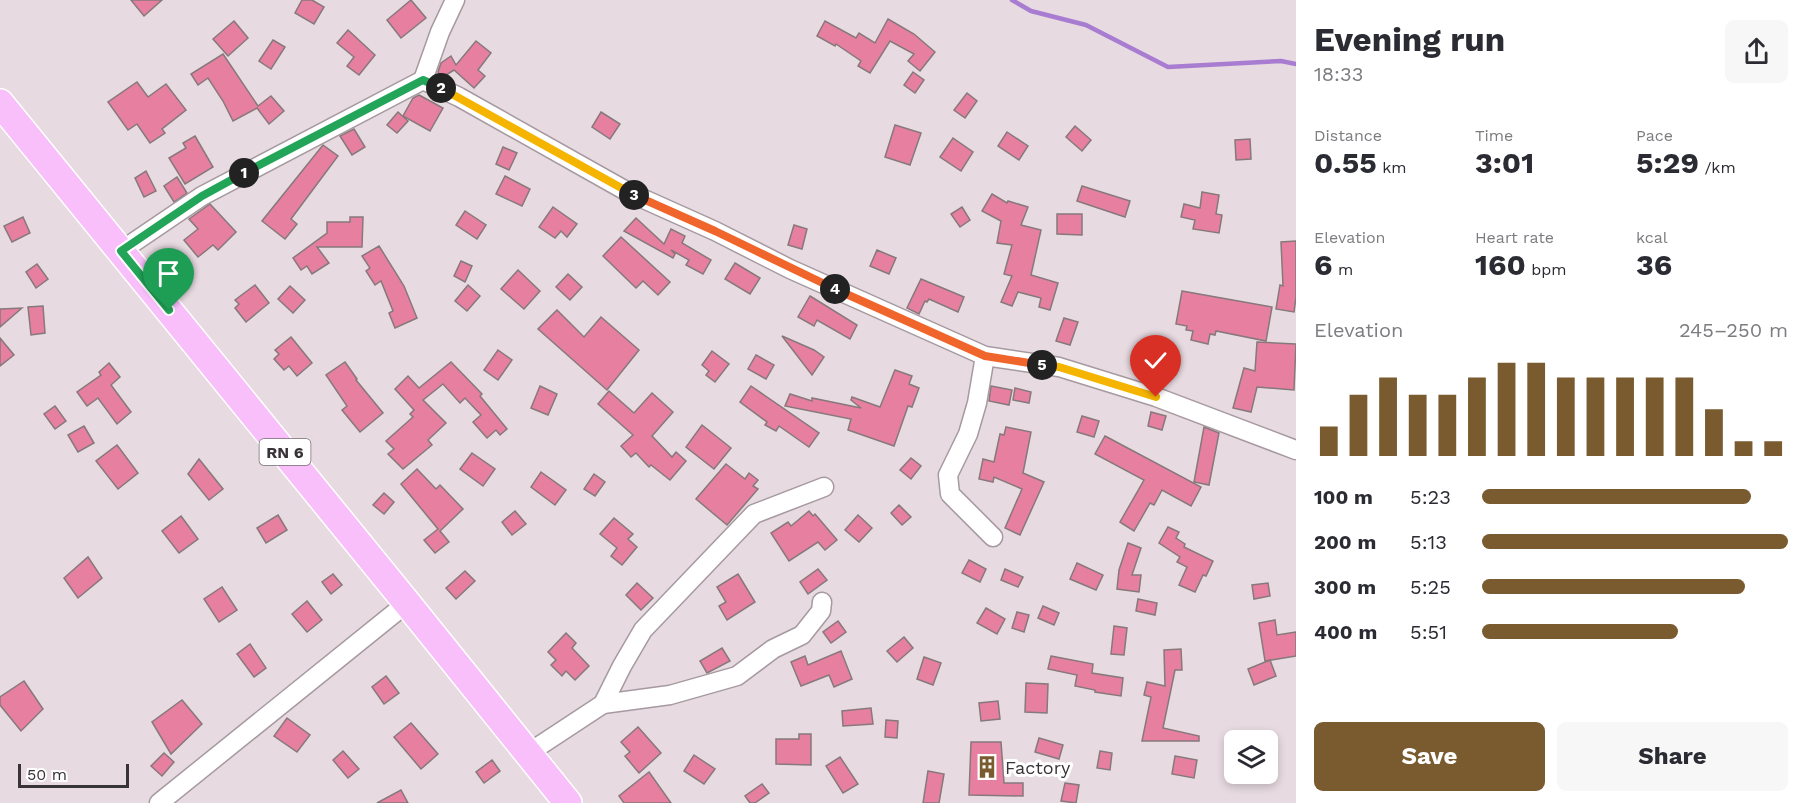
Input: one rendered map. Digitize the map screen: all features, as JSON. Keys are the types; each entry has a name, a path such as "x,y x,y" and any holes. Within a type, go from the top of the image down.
{"main road":[{"name":"RN 6","path":"0,103 568,803"}],"street":[{"path":"121,251 202,196 423,80 440,32 455,0"},
{"path":"423,80 628,192 985,356 1059,367 1156,397 1296,450"},
{"path":"985,356 977,403 968,434 948,475 950,494 993,537"},
{"path":"603,704 644,630 754,514 824,487"},
{"path":"527,754 603,704 670,695 737,676 773,649 802,635 821,611 822,602"},
{"path":"159,803 407,603"}],"building":[{"path":"131,0 162,0 144,16"},
{"path":"302,0 312,0 324,7 314,24 295,13"},
{"path":"411,0 426,18 401,38 387,20"},
{"path":"888,19 914,34 935,52 920,71 908,61 914,54 890,41 870,73 858,66 861,61 836,44 835,46 817,36 825,21 856,38 859,33 875,43"},
{"path":"234,21 248,38 228,56 213,39"},
{"path":"348,30 375,55 359,75 347,66 354,57 337,43"},
{"path":"273,40 285,47 271,69 259,61"},
{"path":"476,41 491,53 478,70 485,76 474,88 454,70 443,77 440,76 438,72 441,63 451,56 456,65"},
{"path":"223,54 258,106 271,96 284,111 269,124 257,108 233,121 208,78 198,85 191,74"},
{"path":"913,72 924,80 915,93 904,85"},
{"path":"137,82 148,97 166,84 186,110 162,129 165,133 150,143 137,124 128,130 108,102"},
{"path":"967,93 977,101 965,118 954,110"},
{"path":"419,95 443,108 430,131 403,116 413,98"},
{"path":"398,112 408,121 397,133 387,125"},
{"path":"601,112 620,124 610,139 592,127"},
{"path":"895,125 921,133 910,165 885,157"},
{"path":"1075,126 1091,140 1082,151 1066,137"},
{"path":"354,129 365,147 352,155 340,136"},
{"path":"1007,132 1028,146 1019,160 998,146"},
{"path":"195,136 213,167 185,184 169,158 186,148 183,143"},
{"path":"953,138 973,152 961,171 940,157"},
{"path":"1250,139 1251,159 1236,160 1235,140"},
{"path":"323,145 338,156 291,219 297,224 285,239 262,221"},
{"path":"503,147 517,153 509,170 496,164"},
{"path":"146,171 156,191 144,197 135,178"},
{"path":"505,176 530,189 522,206 496,194"},
{"path":"177,177 187,193 174,202 164,186"},
{"path":"1082,186 1130,201 1125,217 1077,201"},
{"path":"1202,192 1219,195 1216,214 1222,215 1219,233 1193,229 1195,220 1181,217 1184,204 1200,208"},
{"path":"992,194 1007,203 1008,201 1028,207 1021,225 1041,230 1031,275 1058,283 1050,310 1039,307 1041,298 1018,292 1012,306 1001,302 1012,276 1004,274 1012,245 997,243 1001,221 982,211"},
{"path":"210,204 236,232 218,250 213,245 198,257 184,240 198,229 189,219"},
{"path":"553,207 577,224 567,237 561,231 555,238 539,227"},
{"path":"962,207 970,220 960,227 951,214"},
{"path":"465,211 486,225 477,239 456,225"},
{"path":"1057,214 1082,214 1082,235 1057,234"},
{"path":"23,217 30,233 12,242 4,226"},
{"path":"350,217 363,217 362,247 317,247 329,263 312,274 307,266 301,270 293,258 327,233 327,222 350,222"},
{"path":"636,218 664,244 671,229 685,236 682,243 711,260 703,274 686,265 689,260 671,250 675,254 673,258 624,231"},
{"path":"794,225 807,229 802,249 788,245"},
{"path":"621,237 670,282 658,295 643,281 636,288 603,256"},
{"path":"1296,241 1294,312 1276,309 1280,285 1283,286 1281,242"},
{"path":"379,246 404,286 417,318 395,328 389,313 393,311 381,281 375,285 366,271 370,268 362,256"},
{"path":"877,250 896,258 889,274 870,266"},
{"path":"461,261 472,266 465,282 454,276"},
{"path":"735,263 760,278 750,294 725,279"},
{"path":"37,264 48,279 36,288 26,272"},
{"path":"518,270 540,291 524,309 501,289"},
{"path":"568,274 582,287 570,300 556,287"},
{"path":"921,279 964,297 958,312 929,299 925,301 919,314 907,308"},
{"path":"255,285 269,303 246,322 235,308 239,304 235,300"},
{"path":"468,285 480,296 467,311 455,301"},
{"path":"290,286 305,300 293,313 278,299"},
{"path":"1182,291 1272,307 1266,341 1216,331 1215,335 1210,334 1208,344 1191,340 1193,331 1186,330 1187,326 1176,324"},
{"path":"810,296 857,325 850,339 817,320 814,326 798,317"},
{"path":"43,306 45,333 31,335 28,307"},
{"path":"22,308 0,327 0,309"},
{"path":"557,310 584,337 601,317 639,350 607,390 538,329"},
{"path":"1064,318 1078,322 1070,345 1056,341"},
{"path":"782,336 824,357 812,375"},
{"path":"291,337 312,363 297,376 289,366 284,370 274,359 279,354 275,350"},
{"path":"0,338 14,355 0,366"},
{"path":"1257,342 1296,344 1294,390 1257,387 1251,412 1233,408 1244,368 1255,371"},
{"path":"498,350 512,360 498,380 484,370"},
{"path":"712,351 729,364 715,382 706,375 709,371 702,365"},
{"path":"756,355 774,365 766,379 748,369"},
{"path":"345,362 356,380 383,413 360,432 342,410 347,406 326,375"},
{"path":"451,362 482,394 480,396 507,429 500,435 496,430 487,438 473,422 481,415 465,398 460,403 443,384 423,400 446,423 428,440 432,445 403,469 388,454 394,449 386,441 413,417 410,414 414,410 395,389 408,376 419,388"},
{"path":"109,363 120,377 111,385 131,412 117,424 98,398 87,406 77,392 101,375 99,372"},
{"path":"895,370 912,376 909,384 919,388 912,407 908,406 894,446 848,430 851,419 785,406 790,394 812,401 812,398 861,408 851,400 852,397 880,407"},
{"path":"540,386 557,394 548,415 531,408"},
{"path":"751,386 819,433 809,447 779,426 776,431 765,425 767,422 740,402"},
{"path":"991,386 1012,390 1009,405 989,401"},
{"path":"1015,388 1031,392 1029,403 1013,400"},
{"path":"609,391 634,413 652,393 673,412 652,436 672,457 676,452 686,461 670,480 651,465 649,467 636,453 631,457 621,446 633,435 598,404"},
{"path":"55,406 66,421 55,429 44,414"},
{"path":"1151,412 1166,416 1162,430 1148,426"},
{"path":"1082,416 1099,421 1094,437 1077,432"},
{"path":"702,425 731,448 714,469 686,447"},
{"path":"84,426 94,443 78,452 68,435"},
{"path":"1006,427 1031,432 1023,473 1044,482 1020,535 1005,528 1022,489 994,477 993,482 979,479 983,459 994,462 1000,434 1004,435"},
{"path":"1204,427 1219,433 1209,485 1194,482"},
{"path":"1105,436 1201,487 1191,506 1162,490 1154,505 1150,503 1134,531 1120,522 1144,480 1095,454"},
{"path":"117,445 138,473 118,489 96,461"},
{"path":"472,453 495,469 483,486 460,469"},
{"path":"911,458 921,466 911,479 900,470"},
{"path":"199,459 223,489 209,500 188,474"},
{"path":"726,464 745,479 749,473 758,480 753,486 758,489 727,525 696,499"},
{"path":"417,469 436,489 440,485 463,509 440,531 449,542 435,553 424,540 438,529 401,484"},
{"path":"541,472 566,490 555,505 531,487"},
{"path":"594,474 605,482 595,496 584,489"},
{"path":"384,493 394,502 384,514 373,505"},
{"path":"899,505 911,517 902,525 891,513"},
{"path":"515,511 526,524 512,535 502,522"},
{"path":"809,511 813,516 815,514 837,540 825,550 818,542 789,561 771,533 788,522 791,526"},
{"path":"278,515 287,530 266,543 257,528"},
{"path":"858,515 872,528 859,542 845,530"},
{"path":"181,516 198,539 179,553 162,531"},
{"path":"614,518 633,534 628,539 637,547 622,565 611,556 617,548 600,534"},
{"path":"1168,527 1179,532 1176,538 1185,544 1184,547 1213,561 1195,592 1179,585 1187,567 1177,562 1180,557 1159,543"},
{"path":"1128,543 1141,548 1132,575 1141,575 1139,592 1117,589 1119,570"},
{"path":"88,557 102,578 78,598 64,578"},
{"path":"969,560 986,569 980,582 962,573"},
{"path":"1077,563 1103,575 1096,590 1070,579"},
{"path":"818,569 827,580 808,594 800,582"},
{"path":"1005,569 1023,577 1018,587 1001,580"},
{"path":"465,571 475,581 456,599 446,588"},
{"path":"333,574 342,585 331,594 322,582"},
{"path":"738,574 755,602 727,620 719,606 726,602 717,587"},
{"path":"637,583 653,598 641,610 626,595"},
{"path":"1268,583 1270,596 1254,599 1252,585"},
{"path":"222,587 237,610 219,622 204,599"},
{"path":"1138,599 1157,603 1155,615 1136,611"},
{"path":"307,601 322,620 307,632 292,614"},
{"path":"1043,606 1059,613 1054,625 1038,618"},
{"path":"986,608 1005,619 997,634 977,623"},
{"path":"1017,612 1029,615 1024,632 1012,628"},
{"path":"1275,620 1277,635 1296,632 1296,656 1265,661 1259,623"},
{"path":"838,621 846,632 831,643 823,632"},
{"path":"1114,626 1127,628 1124,655 1111,654"},
{"path":"566,633 576,643 572,648 589,666 575,680 566,671 562,676 551,665 556,660 548,652"},
{"path":"904,637 913,648 897,662 887,651"},
{"path":"250,644 266,668 254,677 237,654"},
{"path":"722,648 730,661 707,673 700,661"},
{"path":"1181,649 1182,670 1175,670 1163,728 1199,736 1199,741 1142,741 1151,697 1144,695 1147,682 1165,686 1164,650"},
{"path":"841,651 852,679 834,687 829,675 801,686 791,662 805,656 808,665"},
{"path":"1051,656 1093,664 1092,673 1123,678 1121,696 1075,686 1077,675 1048,669"},
{"path":"924,657 941,663 933,685 917,679"},
{"path":"1270,660 1276,676 1254,685 1248,669"},
{"path":"386,676 399,693 384,704 372,687"},
{"path":"24,681 43,709 21,731 0,705 0,697"},
{"path":"1026,683 1048,684 1047,713 1025,712"},
{"path":"182,700 202,724 171,754 152,722"},
{"path":"998,701 1000,719 981,721 979,703"},
{"path":"871,708 873,724 843,726 842,711"},
{"path":"287,718 310,735 297,752 274,736"},
{"path":"886,720 898,721 897,738 885,737"},
{"path":"411,723 438,754 421,769 394,737"},
{"path":"638,727 661,753 639,773 625,756 630,752 621,742"},
{"path":"799,734 811,734 811,765 776,764 776,739 799,739"},
{"path":"1039,738 1063,745 1059,759 1035,752"},
{"name":"Factory","path":"971,742 1001,742 1004,783 1023,783 1023,796 969,795"},
{"path":"343,751 359,769 348,778 333,760"},
{"path":"1100,751 1112,753 1110,770 1097,768"},
{"path":"164,753 174,762 162,776 151,766"},
{"path":"694,755 715,769 704,784 684,771"},
{"path":"1175,756 1197,760 1194,778 1172,774"},
{"path":"840,757 858,784 843,793 826,766"},
{"path":"492,760 500,771 484,783 476,772"},
{"path":"928,771 944,774 939,803 923,803"},
{"path":"649,772 671,803 624,803 619,796"},
{"path":"1065,783 1079,785 1076,803 1061,801"},
{"path":"762,784 769,793 755,803 750,803 745,796"},
{"path":"401,790 408,803 377,803"}],"waterway":[{"path":"1012,0 1031,11 1086,25 1168,67 1281,61 1296,64"}],"place":[{"name":"Factory","path":"987,767"}],"route":[{"path":"169,310 121,251 202,196 423,80 628,192 715,231 790,269 985,356 1059,367 1156,397"}]}
